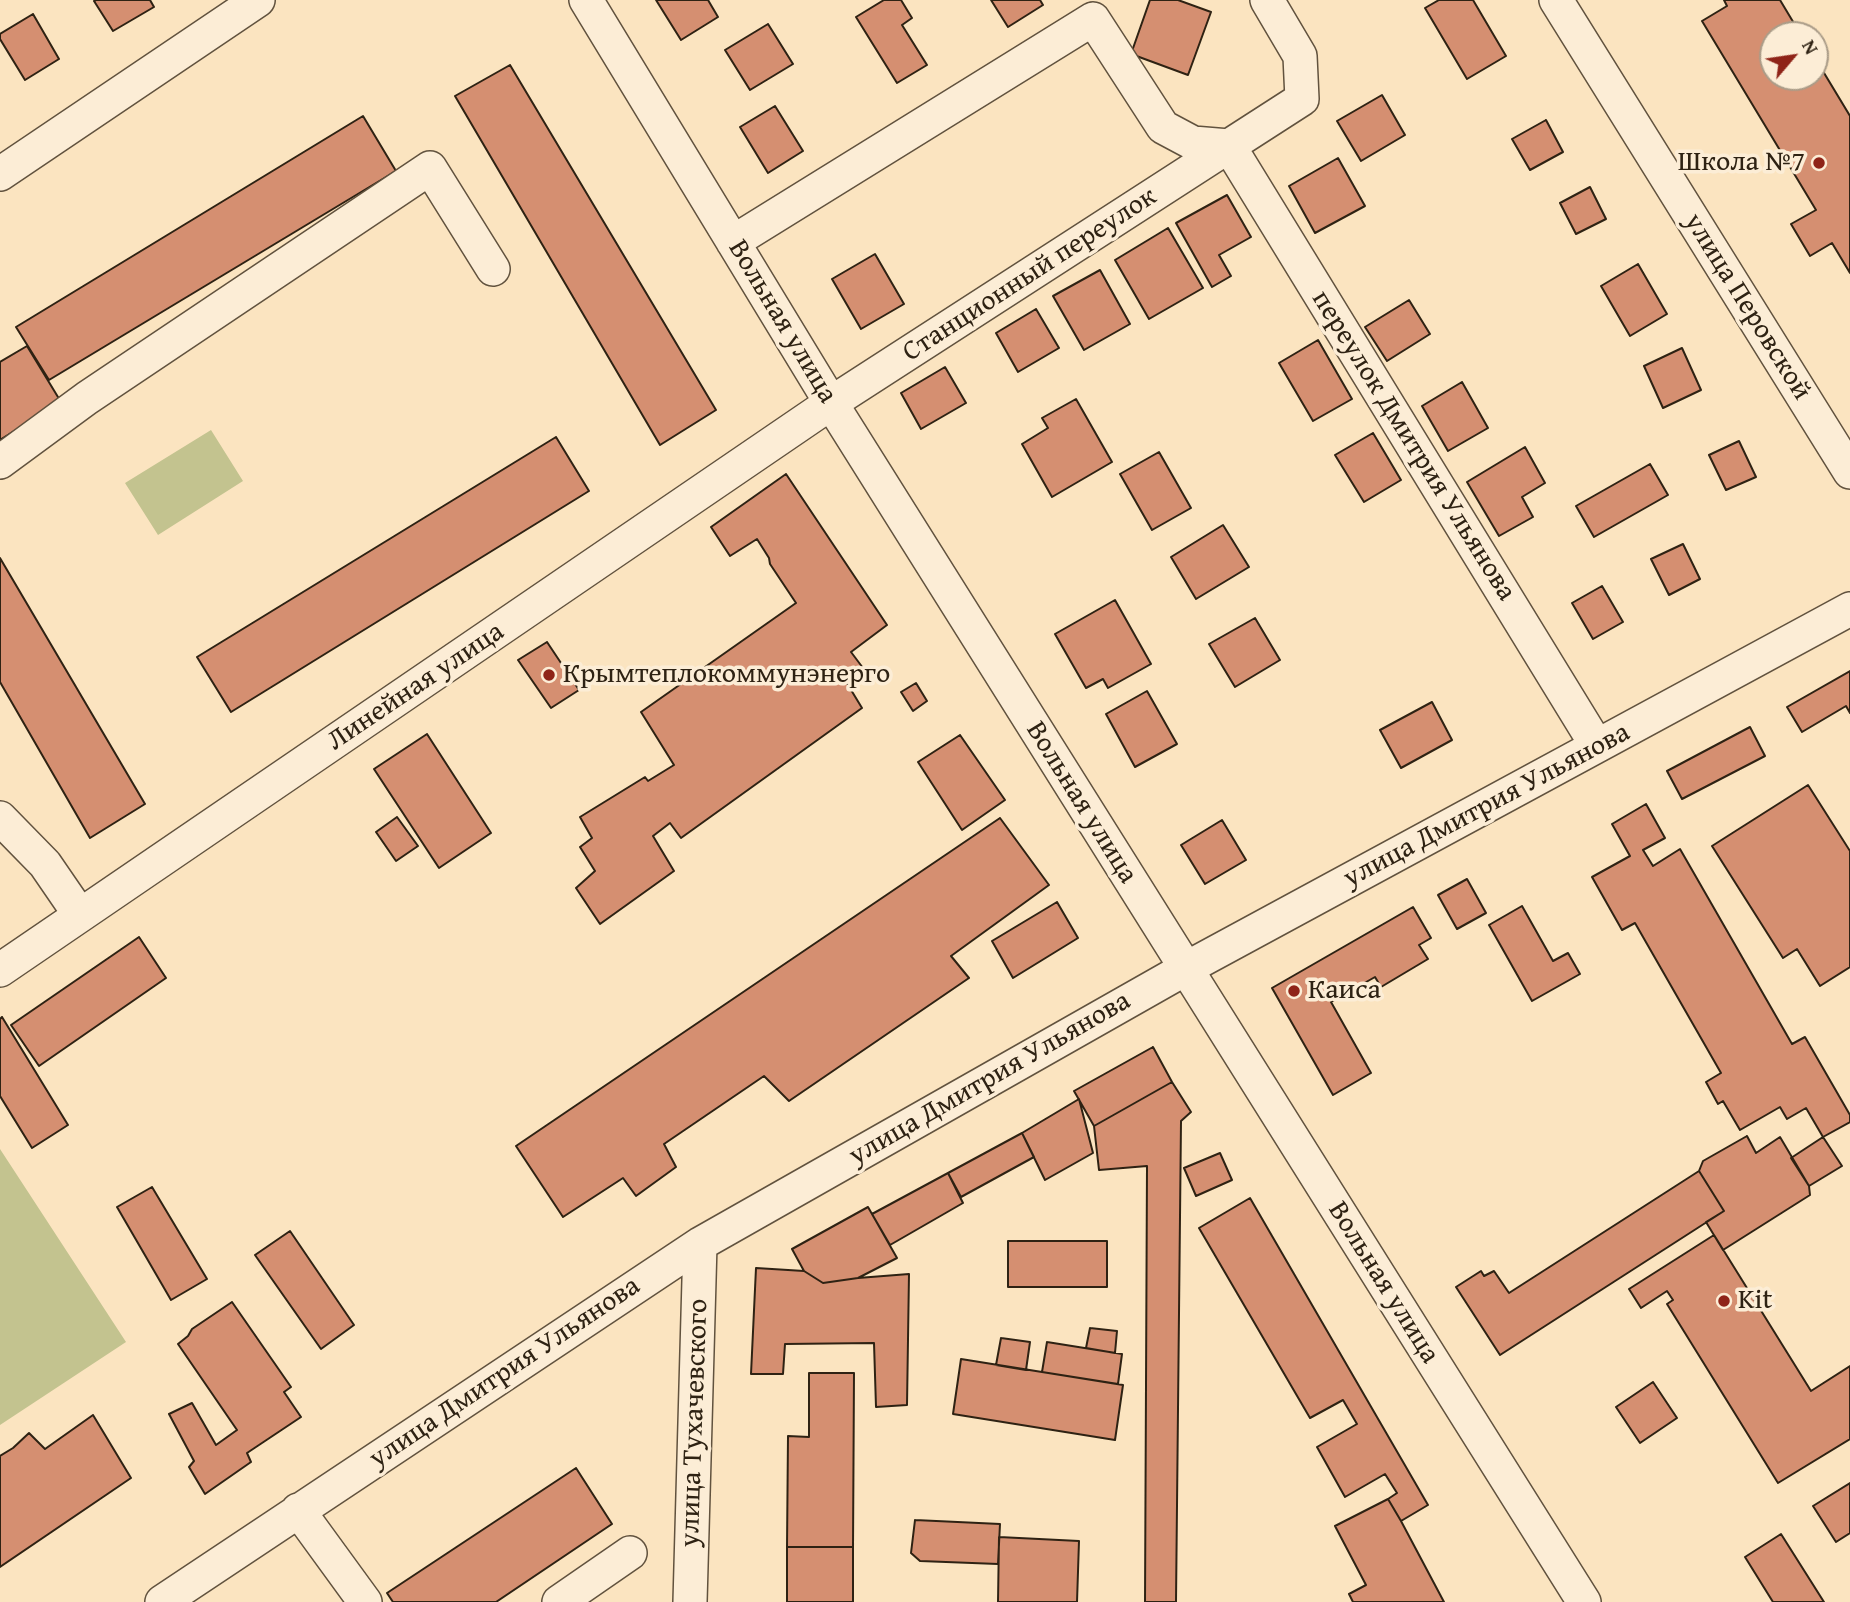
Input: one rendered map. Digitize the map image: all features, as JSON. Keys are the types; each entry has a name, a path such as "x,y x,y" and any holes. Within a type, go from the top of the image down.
{"street":[{"path":"0,174 258,0"},
{"name":"Вольная улица","path":"586,0 831,403 1584,1602"},
{"name":"Станционный переулок","path":"831,403 1302,99 1300,56 1268,0"},
{"name":"улица Перовской","path":"1556,0 1850,472"},
{"path":"733,242 1088,9 1163,127 1194,143 1229,146"},
{"name":"переулок Дмитрия Ульянова","path":"1229,146 1597,746"},
{"path":"0,462 87,398 430,169 493,269"},
{"name":"Линейная улица","path":"0,970 831,403"},
{"name":"улица Дмитрия Ульянова","path":"171,1599 298,1510 700,1244 1185,969 1850,609"},
{"path":"0,818 45,864 80,915"},
{"name":"улица Тухачевского","path":"690,1602 700,1244"},
{"path":"298,1510 365,1602"},
{"path":"559,1602 630,1553"}],"green space":[{"path":"211,430 243,481 158,535 125,483"},
{"path":"0,1149 126,1342 0,1425"}],"building":[{"path":"150,0 154,7 113,31 94,1"},
{"path":"656,0 708,0 718,17 681,40"},
{"path":"884,0 901,0 912,18 902,25 927,65 897,83 856,17"},
{"path":"991,0 1040,0 1043,5 1008,27"},
{"path":"1150,0 1178,0 1211,12 1188,75 1131,54"},
{"path":"1439,0 1473,0 1506,56 1467,79 1425,8"},
{"name":"Школа №7","path":"1724,0 1780,0 1793,21 1759,21 1759,91 1829,91 1829,81 1850,116 1850,273 1832,243 1810,256 1791,224 1816,210 1702,21 1727,6"},
{"path":"33,14 59,59 25,80 0,39 0,34"},
{"path":"768,24 793,64 750,90 725,50"},
{"path":"510,65 716,410 660,445 455,96"},
{"path":"1382,95 1405,135 1361,161 1337,121"},
{"path":"775,106 803,151 768,173 740,127"},
{"path":"363,116 396,171 49,380 16,327"},
{"path":"1546,120 1563,152 1530,170 1512,139"},
{"path":"1338,158 1365,206 1315,233 1289,186"},
{"path":"1590,187 1606,219 1576,234 1560,203"},
{"path":"1227,195 1251,237 1219,255 1231,276 1212,287 1176,223"},
{"path":"1168,228 1203,288 1149,319 1115,260"},
{"path":"875,254 904,304 861,329 832,279"},
{"path":"1638,264 1667,314 1630,336 1601,286"},
{"path":"1100,270 1130,324 1084,350 1053,296"},
{"path":"1409,300 1430,334 1387,361 1365,327"},
{"path":"1036,309 1059,348 1018,372 996,333"},
{"path":"1318,340 1352,399 1313,421 1279,363"},
{"path":"27,346 61,402 0,440 0,362"},
{"path":"1682,348 1701,390 1663,408 1644,366"},
{"path":"945,367 966,403 921,429 901,393"},
{"path":"1462,382 1488,428 1448,451 1422,406"},
{"path":"1076,399 1112,462 1052,497 1022,444 1048,428 1042,418"},
{"path":"1373,433 1401,480 1364,502 1335,455"},
{"path":"556,437 589,491 231,712 197,657"},
{"path":"1739,441 1756,477 1726,490 1709,455"},
{"path":"1525,447 1545,483 1522,497 1533,517 1499,536 1467,482"},
{"path":"1159,452 1191,508 1152,530 1120,474"},
{"path":"1650,464 1668,495 1594,537 1576,506"},
{"path":"786,474 887,625 851,652 863,668 845,680 862,708 681,838 670,823 653,836 674,871 600,924 576,888 595,871 580,847 592,838 580,817 645,777 648,781 674,765 641,712 796,603 757,539 730,556 711,527"},
{"path":"1223,525 1249,567 1196,599 1171,557"},
{"path":"1683,544 1700,579 1669,595 1651,559"},
{"path":"0,558 145,804 90,838 0,682"},
{"path":"1602,586 1623,622 1593,639 1572,603"},
{"path":"1115,600 1151,664 1108,688 1103,679 1086,688 1055,634"},
{"path":"1255,618 1280,660 1235,687 1209,644"},
{"name":"Крымтеплокоммунэнерго","path":"547,642 579,690 551,708 518,660"},
{"path":"1850,671 1850,713 1846,706 1802,732 1787,707"},
{"path":"916,683 927,701 913,711 901,692"},
{"path":"1147,691 1177,744 1135,767 1106,714"},
{"path":"1432,702 1452,740 1401,768 1380,730"},
{"path":"1750,727 1765,756 1682,799 1667,771"},
{"path":"427,734 491,833 439,868 374,769"},
{"path":"960,735 1005,800 962,830 918,762"},
{"path":"1808,785 1850,851 1850,967 1820,986 1797,949 1783,958 1712,846"},
{"path":"1646,804 1665,838 1643,850 1653,866 1680,849 1792,1044 1805,1037 1850,1115 1850,1122 1823,1137 1806,1108 1787,1119 1780,1107 1740,1130 1723,1101 1718,1104 1706,1082 1721,1073 1635,923 1622,930 1592,877 1630,856 1612,824"},
{"path":"397,817 418,846 396,861 376,832"},
{"path":"1000,818 1049,885 951,956 969,978 789,1101 764,1076 664,1144 676,1167 636,1196 623,1178 563,1217 516,1146"},
{"path":"1222,820 1246,860 1205,884 1181,845"},
{"path":"1467,879 1486,913 1457,929 1438,895"},
{"path":"1057,902 1078,938 1013,978 992,941"},
{"path":"1522,906 1553,961 1568,953 1580,974 1532,1001 1489,925"},
{"path":"1413,907 1431,938 1419,945 1428,959 1381,987 1375,977 1331,1002 1371,1073 1333,1095 1272,988"},
{"path":"139,937 166,978 39,1066 11,1025"},
{"path":"2,1017 68,1125 32,1148 0,1096"},
{"path":"1153,1047 1172,1082 1094,1126 1074,1091"},
{"path":"1172,1082 1191,1112 1181,1121 1176,1602 1145,1602 1147,1166 1099,1170 1094,1126"},
{"path":"1079,1099 1093,1153 1045,1180 1022,1133"},
{"path":"1022,1133 1034,1157 961,1197 948,1173"},
{"path":"1747,1136 1756,1153 1780,1137 1809,1186 1810,1195 1723,1250 1706,1222 1724,1211 1699,1171 1703,1161"},
{"path":"1823,1137 1842,1166 1809,1186 1791,1158"},
{"path":"1220,1153 1232,1180 1196,1196 1184,1168"},
{"path":"1699,1171 1724,1211 1500,1355 1456,1287 1481,1271 1484,1276 1494,1271 1509,1293"},
{"path":"948,1173 963,1203 890,1245 872,1214"},
{"path":"152,1187 207,1279 171,1300 117,1207"},
{"path":"1250,1198 1428,1505 1401,1521 1388,1499 1397,1493 1385,1474 1345,1497 1317,1447 1357,1424 1343,1400 1310,1418 1199,1228"},
{"path":"868,1207 897,1258 858,1278 823,1283 804,1271 792,1249"},
{"path":"290,1231 354,1325 321,1349 255,1255"},
{"path":"1714,1235 1811,1391 1850,1366 1850,1439 1778,1483 1667,1304 1673,1300 1667,1291 1641,1308 1629,1289"},
{"path":"1008,1241 1107,1241 1107,1287 1008,1287"},
{"path":"756,1268 804,1271 823,1283 909,1274 907,1405 876,1407 874,1343 785,1344 783,1374 751,1374"},
{"path":"232,1302 291,1387 284,1392 301,1417 247,1453 251,1462 205,1494 189,1467 194,1461 169,1414 192,1403 216,1445 237,1430 178,1344 192,1329"},
{"path":"1090,1328 1117,1331 1115,1353 1086,1348"},
{"path":"1001,1338 1030,1342 1026,1370 996,1365"},
{"path":"1047,1342 1122,1354 1118,1384 1042,1372"},
{"path":"961,1359 1123,1385 1115,1440 953,1414"},
{"path":"809,1373 854,1373 853,1547 787,1547 788,1436 809,1437"},
{"path":"1653,1382 1677,1418 1640,1443 1616,1407"},
{"path":"93,1415 131,1478 0,1567 0,1456 29,1433 45,1449"},
{"path":"576,1468 612,1524 496,1602 393,1602 387,1593"},
{"path":"1850,1483 1850,1533 1836,1542 1813,1506"},
{"path":"1388,1499 1444,1602 1353,1602 1349,1594 1366,1585 1335,1526"},
{"path":"915,1520 1000,1524 998,1564 920,1561 911,1553"},
{"path":"1781,1534 1824,1602 1773,1602 1745,1557"},
{"path":"999,1537 1079,1541 1077,1602 998,1602"},
{"path":"787,1547 853,1547 853,1602 787,1602"}],"place":[{"name":"Школа №7","path":"1819,163"},
{"name":"Крымтеплокоммунэнерго","path":"549,675"},
{"name":"Каиса","path":"1294,991"},
{"name":"Kit","path":"1724,1301"}]}
